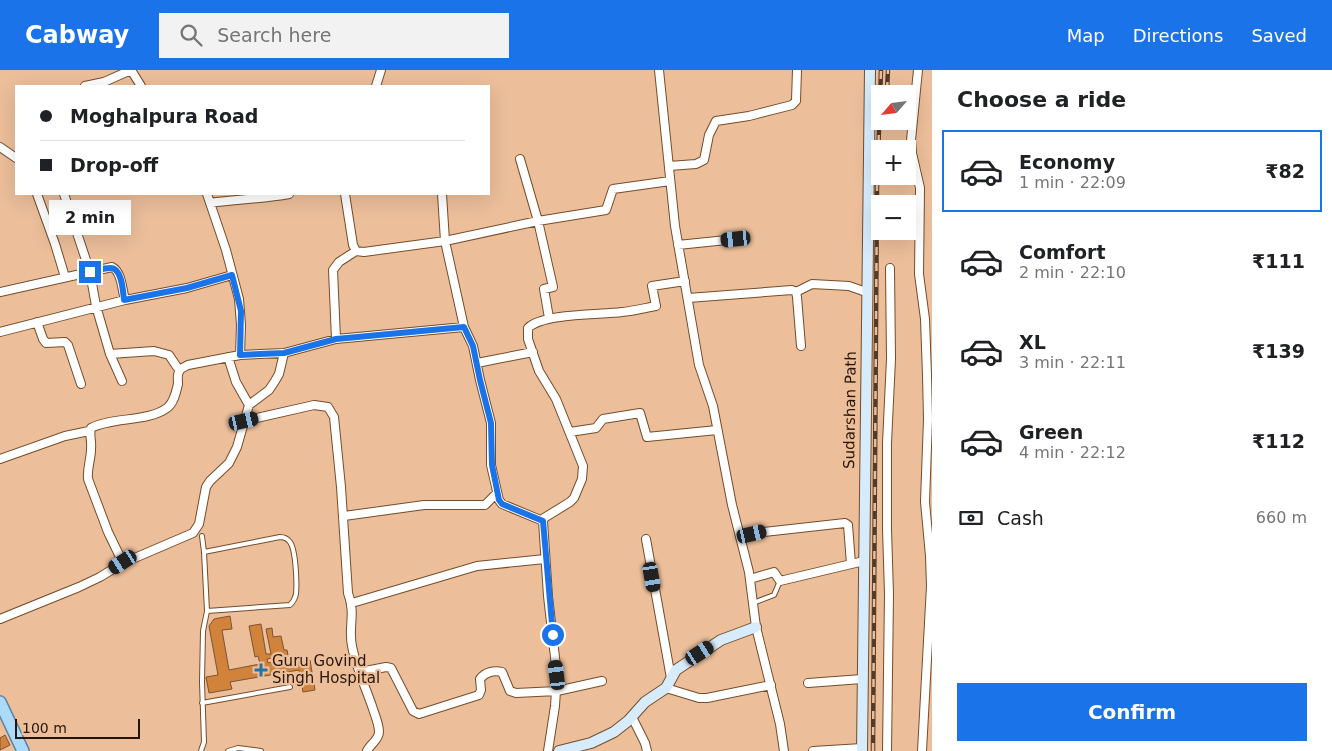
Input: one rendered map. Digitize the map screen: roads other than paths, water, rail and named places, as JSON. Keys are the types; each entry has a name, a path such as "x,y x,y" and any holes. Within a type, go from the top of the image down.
{"main road":[{"name":"Sudarshan Path","path":"862,750 870,70"},
{"path":"559,751 600,740 614,732 628,721 645,702 666,688 676,670 721,640 756,627"},
{"path":"0,702 23,751"}],"street":[{"path":"90,85 104,82 131,70 140,85"},
{"path":"376,85 381,70"},
{"path":"659,70 678,245 699,365 713,406 732,505 750,579 756,627 780,724 784,751"},
{"path":"669,166 696,164 704,160 709,136 716,121 754,115 792,105 796,101 797,70"},
{"path":"918,70 911,140 920,188 918,274 930,376 924,494 931,586 922,751"},
{"path":"0,147 15,157"},
{"path":"520,159 538,221 553,287 544,289 549,318"},
{"path":"336,339 333,270 339,262 356,251 364,252 445,241 538,221 606,210 612,189 670,181"},
{"path":"37,195 65,277"},
{"path":"64,195 90,272 96,306 110,354 122,381"},
{"path":"207,195 226,250 241,311 240,355"},
{"path":"210,203 281,195"},
{"path":"345,195 353,245 356,251"},
{"path":"442,195 445,241 464,327 473,346 491,423 492,465 497,493 502,504 543,525"},
{"path":"678,245 736,239"},
{"path":"0,292 112,268 116,269 119,273 124,300"},
{"path":"887,751 889,594 887,443 890,359 890,268"},
{"path":"0,332 96,306 187,288 232,275"},
{"path":"548,751 557,691 557,675 543,525 549,514 574,498 582,479 583,466 556,400 539,371 528,339 528,328 532,324 549,318 623,312 656,306 652,286 685,281"},
{"path":"688,298 781,290 796,292 812,284 849,286 866,292"},
{"path":"796,292 801,346"},
{"path":"36,322 46,343 65,342 68,345 82,384"},
{"path":"0,459 65,436 89,431 93,426 157,413 173,402 178,383 178,372 181,368 188,365 240,355 284,353 336,339 464,327"},
{"path":"110,354 154,351 169,355 177,367"},
{"path":"477,363 533,352"},
{"path":"0,619 93,580 123,562 197,529 206,487 229,463 237,447 249,405 269,390 275,382 284,353"},
{"path":"228,358 236,382 249,405"},
{"path":"244,421 314,405 328,407 334,417 344,516 348,592 352,603 351,641 379,732 378,738 367,751"},
{"path":"570,432 596,428 604,419 640,413 647,437 718,430"},
{"path":"89,431 91,448 87,472 88,479 108,532 123,562"},
{"path":"344,516 424,505 485,505 497,493"},
{"path":"740,537 764,532 845,523 848,525 851,564"},
{"path":"849,541 864,538"},
{"path":"646,539 671,678"},
{"path":"352,603 477,566 545,559"},
{"path":"750,579 774,572 780,581 864,561"},
{"path":"360,672 386,667 391,668 413,711 419,714 479,696 480,679 483,674 498,671 502,672 510,691 516,693 557,691 602,681"},
{"path":"808,684 862,679"},
{"path":"666,688 699,698 707,698 771,685"},
{"path":"632,717 647,751"},
{"path":"812,751 862,750"}],"lane":[{"path":"202,536 207,611 203,630 202,703 204,742 202,751"},
{"path":"204,552 284,537 290,540 295,558 296,594 294,601 290,605 207,611"},
{"path":"753,603 774,596 780,581"},
{"path":"202,703 290,687"},
{"path":"228,751 238,748 261,751"}],"railway":[{"path":"873,751 877,187 881,70"},
{"path":"887,85 888,70"}],"place":[{"name":"Guru Govind Singh Hospital","path":"261,670"}]}
